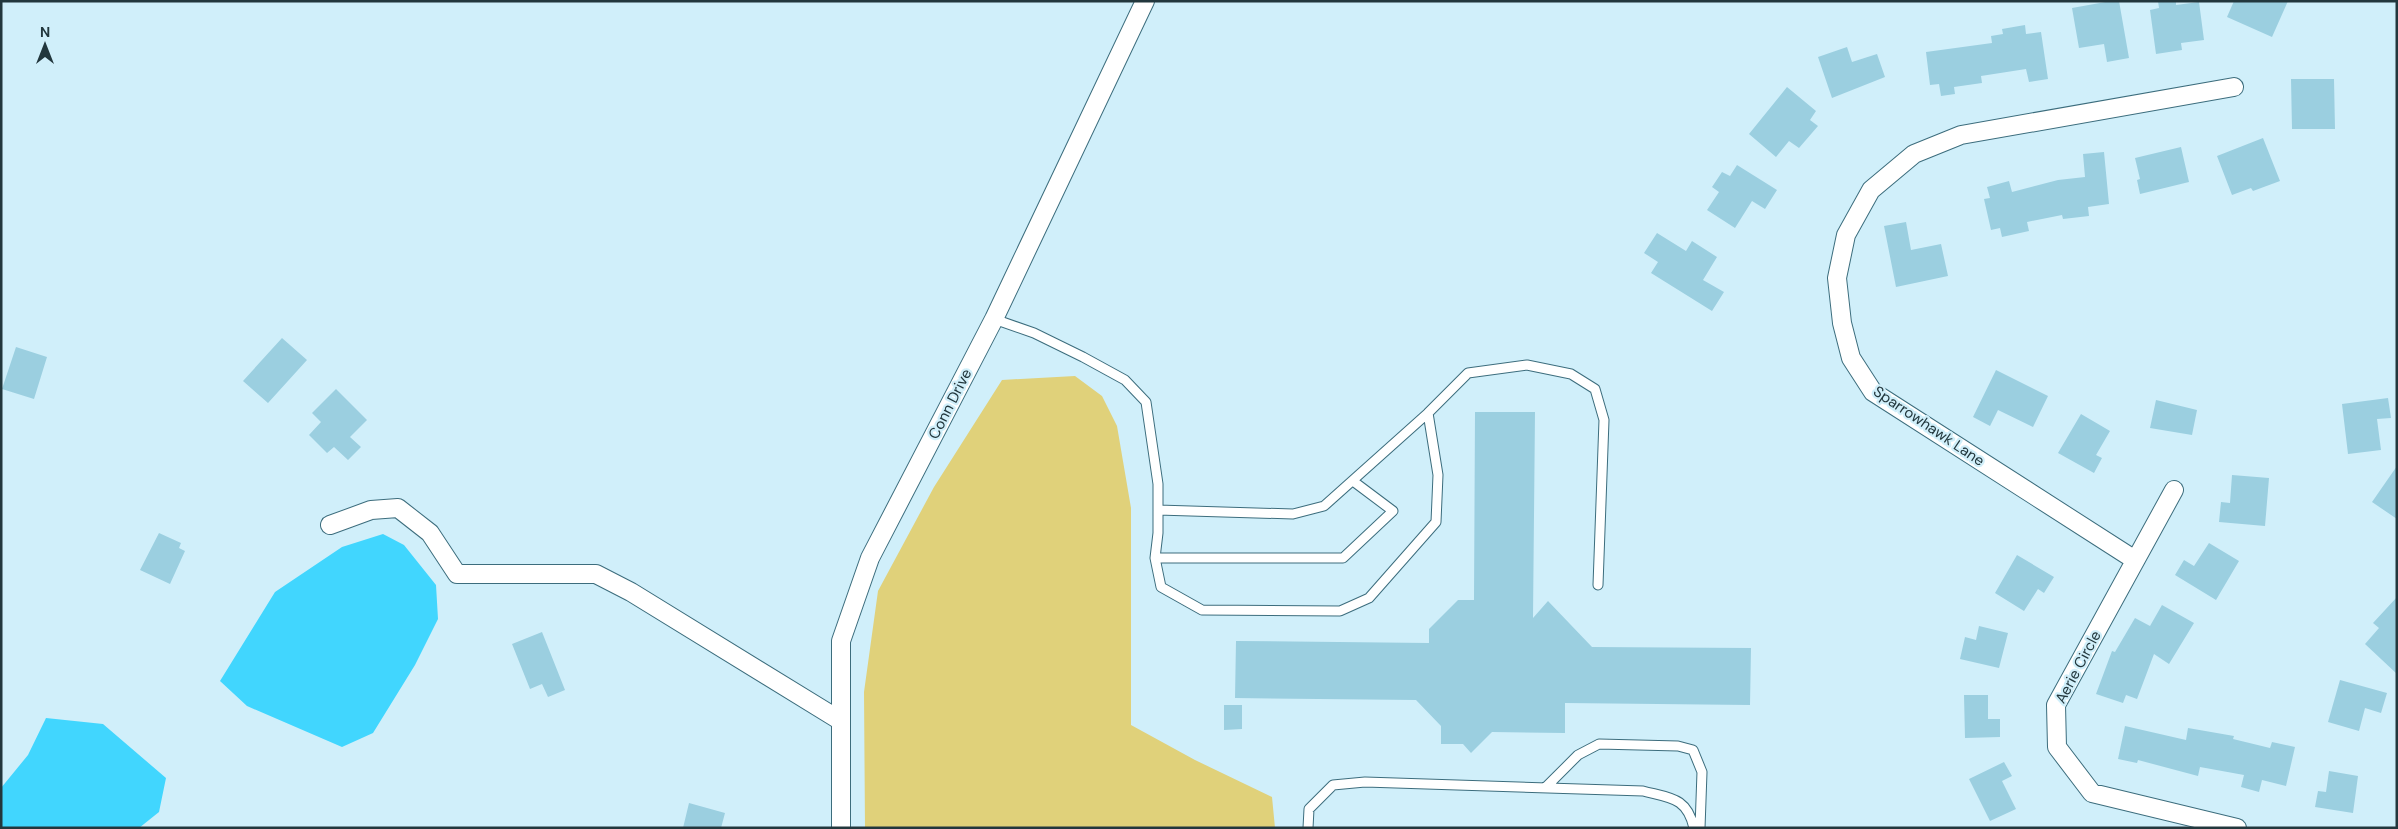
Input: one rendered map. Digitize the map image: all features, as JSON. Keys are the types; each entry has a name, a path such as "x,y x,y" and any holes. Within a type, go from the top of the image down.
{"street":[{"name":"Conn Drive","path":"841,828 841,641 870,558 994,319 1145,1"},
{"name":"Sparrowhawk Lane","path":"2135,560 1873,392 1852,358 1842,323 1836,278 1846,235 1871,190 1914,154 1961,135 2234,87"},
{"name":"Aerie Circle","path":"2174,490 2056,706 2058,747 2092,793 2238,828"},
{"path":"330,525 371,510 398,508 430,533 457,574 596,574 631,592 841,721"}],"lane":[{"path":"994,319 1034,333 1083,357 1125,380 1146,402 1158,484 1158,533 1155,558 1161,587 1202,610 1340,611 1368,598 1436,522 1438,475 1428,413"},
{"path":"1158,510 1293,514 1324,506 1428,413 1468,373 1527,365 1571,374 1595,389 1604,420 1598,585"},
{"path":"1155,558 1343,558 1393,511 1353,481"},
{"path":"1546,788 1578,755 1599,744 1678,746 1693,750 1702,772 1700,828"},
{"path":"1308,828 1309,809 1334,785 1365,782 1643,791 1671,798 1685,806 1694,828"}],"shaded area":[{"path":"1075,376 1102,396 1117,426 1131,508 1131,725 1195,760 1272,797 1275,828 865,828 864,692 878,591 934,487 1002,380"}],"water":[{"path":"383,534 404,545 436,585 438,619 415,665 373,733 342,747 247,706 220,681 275,592 342,547"},
{"path":"46,718 103,724 166,778 159,812 139,828 1,828 1,788 28,755"}],"building":[{"path":"2119,1 2129,58 2107,62 2104,44 2079,48 2072,8"},
{"path":"2158,1 2176,1 2176,5 2199,2 2204,40 2181,43 2182,50 2156,54 2150,10 2159,8"},
{"path":"2234,1 2288,1 2272,37 2227,17"},
{"path":"2025,25 2026,34 2041,32 2048,79 2029,82 2026,69 1981,76 1982,83 1954,87 1955,94 1941,96 1939,84 1930,85 1926,52 1992,43 1991,36 2003,34 2002,29"},
{"path":"1847,47 1852,62 1877,54 1885,77 1832,98 1818,57"},
{"path":"2291,79 2334,79 2335,129 2292,129"},
{"path":"1787,87 1816,111 1810,120 1818,126 1799,148 1789,141 1776,157 1749,134"},
{"path":"2263,138 2280,181 2253,191 2251,188 2232,195 2217,156"},
{"path":"2181,147 2189,182 2140,194 2137,180 2140,179 2135,158"},
{"path":"2104,152 2109,204 2088,207 2089,216 2063,219 2062,215 2027,222 2029,231 2002,237 2000,228 1991,230 1984,199 1990,198 1987,187 2009,181 2012,192 2058,180 2085,177 2083,154"},
{"path":"1737,165 1777,190 1765,209 1752,201 1735,228 1707,210 1719,192 1712,187 1722,172 1730,176"},
{"path":"1906,222 1911,250 1941,244 1948,276 1896,287 1884,226"},
{"path":"1657,233 1686,251 1692,241 1717,257 1703,280 1724,292 1712,311 1651,273 1658,262 1644,253"},
{"path":"282,338 307,360 268,403 243,381"},
{"path":"16,347 47,357 34,399 2,389"},
{"path":"1996,370 2048,396 2033,427 1998,410 1990,426 1973,417"},
{"path":"336,389 367,420 350,437 361,447 348,460 334,447 327,453 309,435 321,422 312,413"},
{"path":"2388,398 2391,418 2377,419 2381,450 2348,454 2342,404"},
{"path":"2156,400 2197,410 2192,435 2150,428"},
{"path":"1475,412 1535,412 1533,618 1548,601 1592,647 1751,648 1750,705 1565,703 1565,733 1492,732 1471,753 1463,744 1441,744 1441,726 1416,700 1235,698 1236,641 1429,643 1429,629 1458,600 1474,600"},
{"path":"2081,414 2110,431 2096,455 2102,458 2094,473 2058,453"},
{"path":"2397,466 2397,519 2372,502"},
{"path":"2232,475 2269,478 2265,526 2219,522 2221,502 2230,503"},
{"path":"159,533 181,543 179,548 185,551 170,584 140,570"},
{"path":"2209,543 2239,561 2216,600 2175,575 2184,560 2194,566"},
{"path":"2017,555 2054,577 2044,593 2038,589 2024,611 1995,593"},
{"path":"2397,597 2397,674 2365,644 2379,628 2373,623"},
{"path":"2162,605 2194,623 2169,664 2154,654 2137,699 2126,695 2123,703 2096,694 2112,651 2115,652 2135,618 2150,626"},
{"path":"1979,626 2008,633 1999,668 1960,659 1965,637 1976,640"},
{"path":"542,632 565,690 548,697 542,684 530,689 512,644"},
{"path":"2340,680 2387,693 2381,713 2365,708 2359,731 2328,722"},
{"path":"1964,695 1988,695 1988,719 2000,719 2000,737 1965,738"},
{"path":"1224,705 1242,705 1242,729 1224,730"},
{"path":"2125,726 2186,740 2188,728 2234,736 2233,739 2270,748 2272,742 2295,747 2286,786 2262,780 2259,792 2241,787 2244,775 2200,767 2198,776 2138,760 2137,763 2118,759"},
{"path":"2004,762 2012,776 2002,781 2016,809 1990,821 1969,779"},
{"path":"2329,771 2358,776 2353,813 2315,807 2318,791 2326,792"},
{"path":"689,803 725,813 721,828 683,828"}]}
